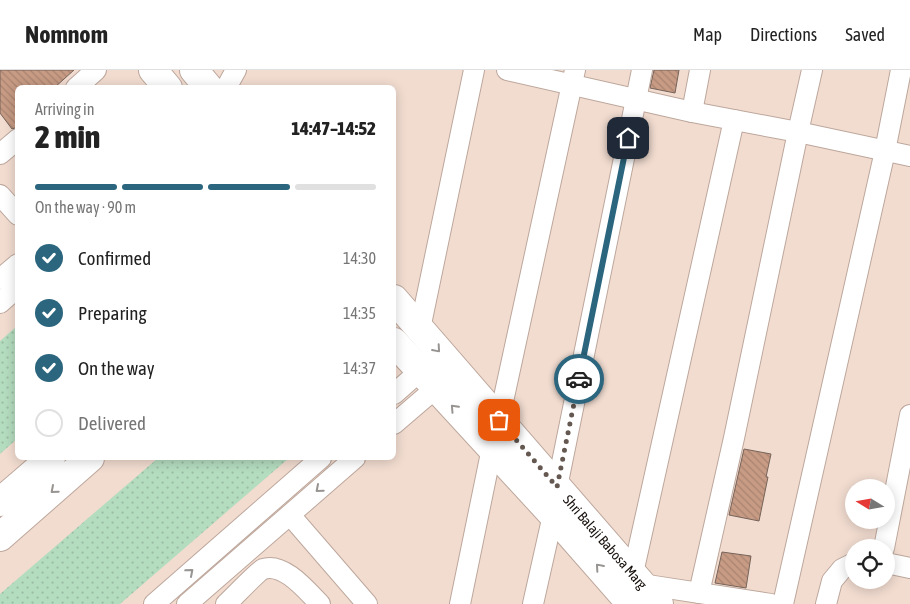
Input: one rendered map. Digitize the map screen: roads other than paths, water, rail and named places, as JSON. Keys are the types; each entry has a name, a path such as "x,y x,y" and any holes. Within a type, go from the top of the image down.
{"street":[{"path":"79,85 96,70"},
{"path":"153,70 166,85"},
{"path":"194,70 206,85"},
{"path":"228,85 236,70"},
{"path":"420,329 474,70"},
{"path":"507,70 574,77 636,99 910,156"},
{"path":"557,487 642,70"},
{"path":"692,112 700,70"},
{"path":"699,593 812,70"},
{"path":"783,604 885,151 901,70"},
{"path":"499,420 574,77"},
{"path":"734,120 635,587 699,593 771,604"},
{"path":"0,154 15,141"},
{"path":"0,195 15,212"},
{"path":"0,279 15,266"},
{"path":"0,303 15,290"},
{"name":"Shri Balaji Babosa Marg","path":"396,301 557,487 635,587"},
{"name":"Shri Balaji Babosa Marg","path":"396,344 553,515 635,587 659,604"},
{"path":"396,393 428,379"},
{"path":"396,421 428,379"},
{"path":"886,539 910,415"},
{"path":"460,604 492,448"},
{"path":"0,502 49,460"},
{"path":"0,537 88,460"},
{"path":"154,604 319,460"},
{"path":"187,604 354,460"},
{"path":"290,515 367,604"},
{"path":"533,604 553,515"},
{"path":"895,565 910,568"},
{"path":"226,604 261,570 271,568 293,577 320,604"},
{"path":"826,604 832,581 845,568"}]}
